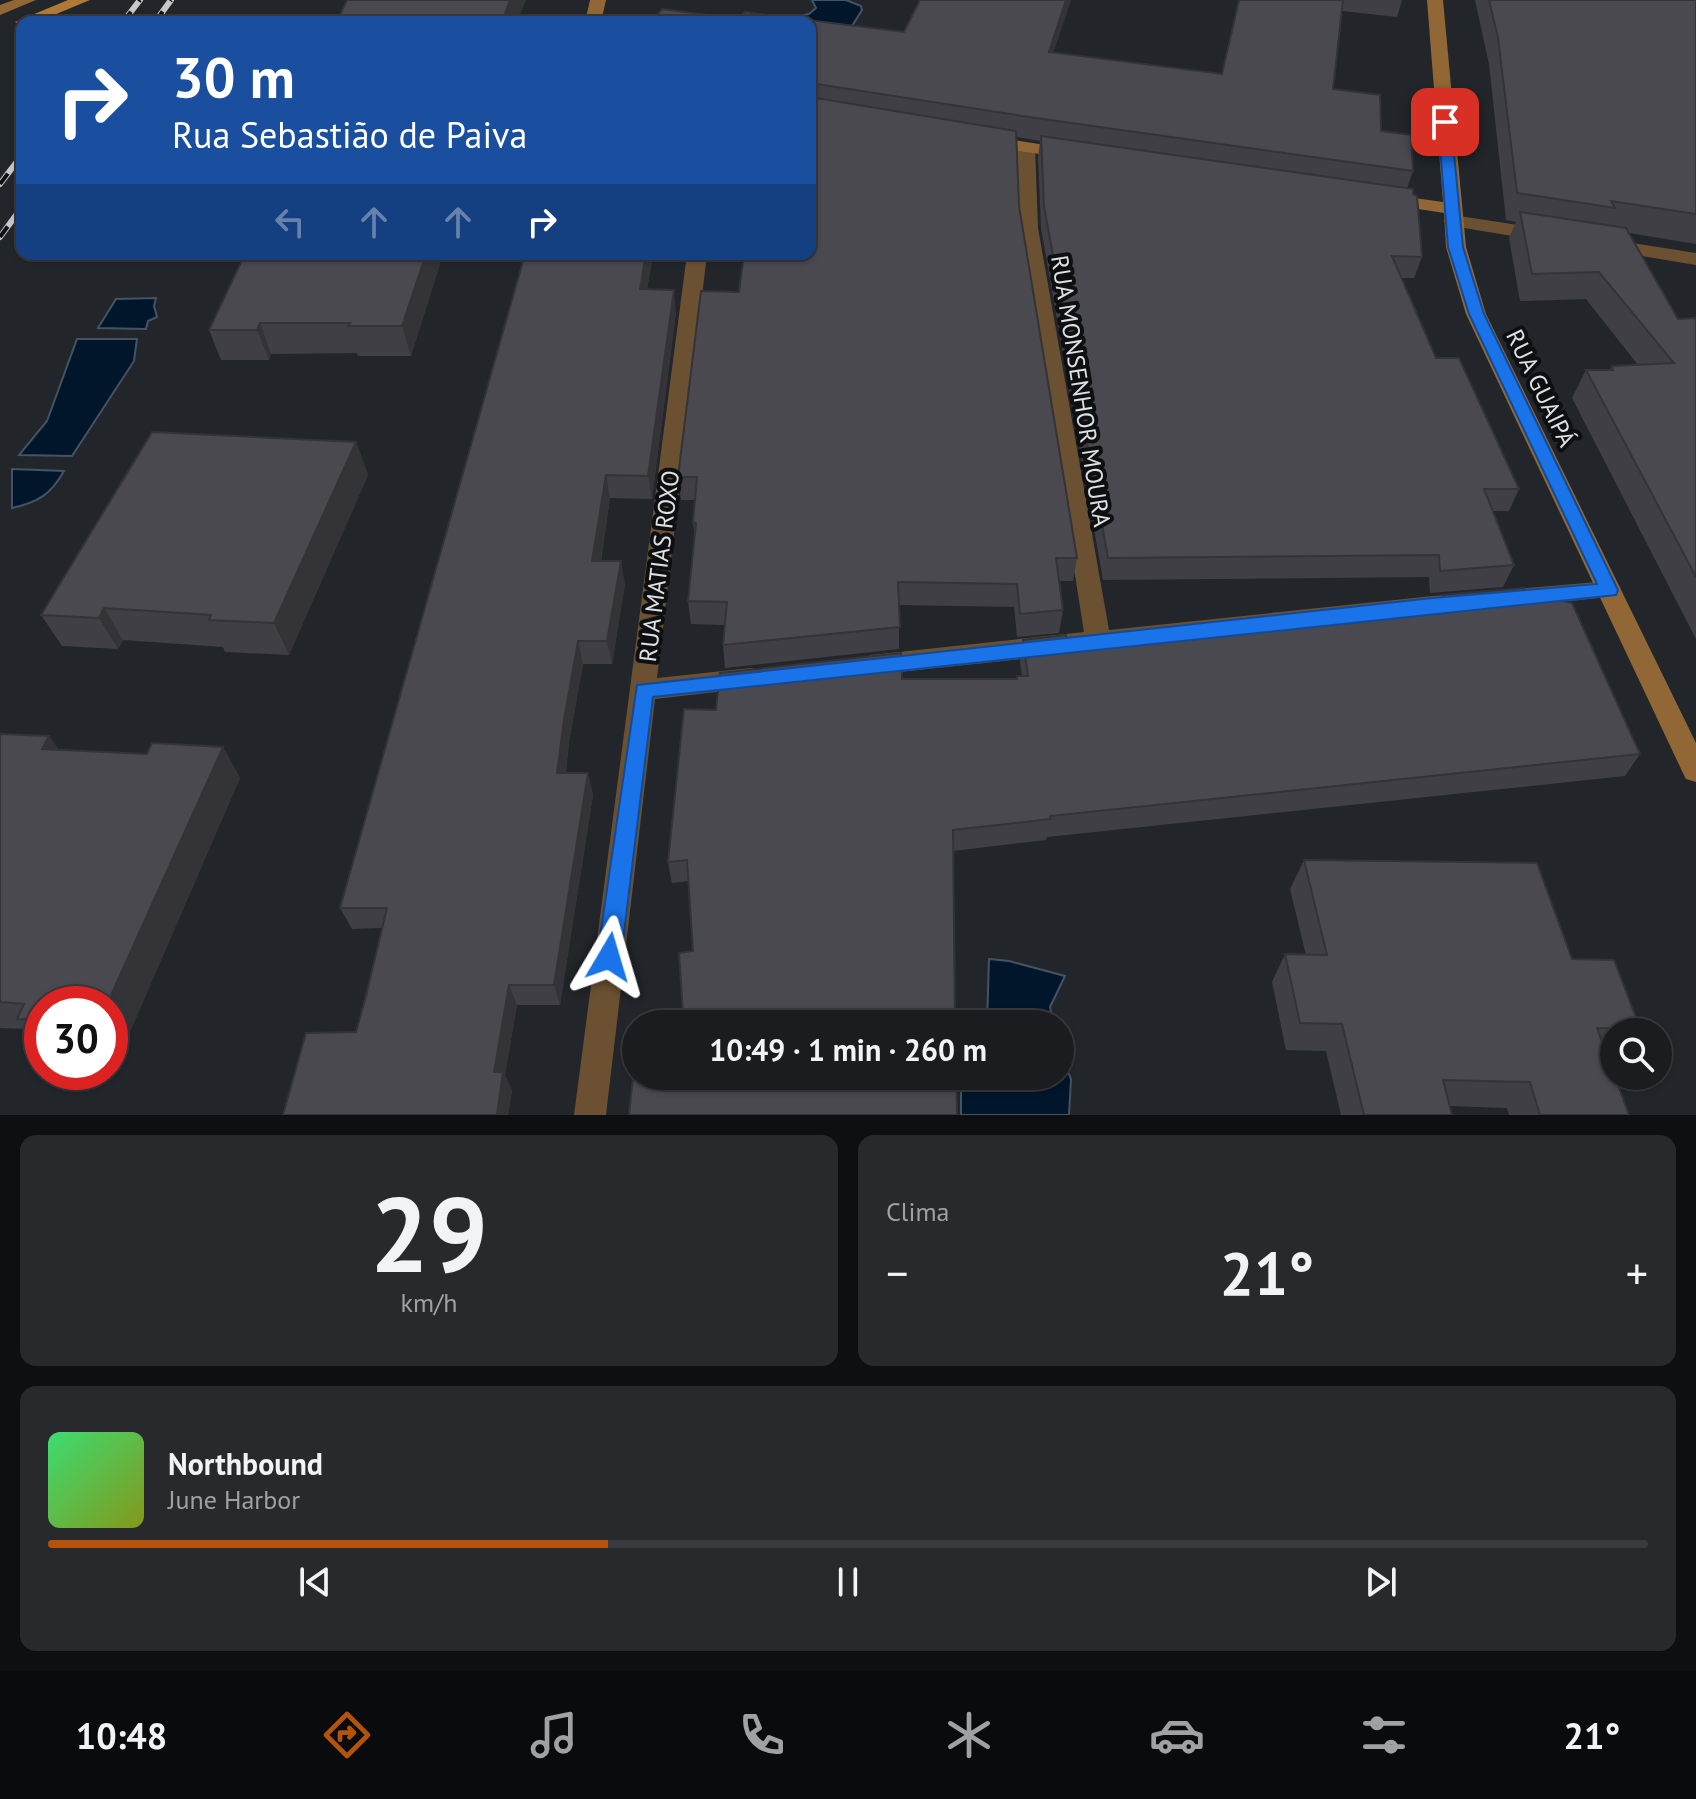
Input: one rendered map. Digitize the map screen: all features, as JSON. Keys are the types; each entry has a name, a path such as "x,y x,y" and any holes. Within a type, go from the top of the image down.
{"main road":[{"path":"0,10 28,0"},
{"name":"RUA GUAIPÁ","path":"1435,0 1456,247 1476,314 1696,771"},
{"path":"40,16 80,1"},
{"path":"964,137 1089,156"},
{"path":"1370,197 1452,215"}],"street":[{"name":"RUA MONSENHOR MOURA","path":"1026,147 1029,228 1098,641"},
{"path":"1452,215 1555,237"},
{"path":"1586,242 1696,259"},
{"name":"RUA MATIAS ROXO","path":"590,1115 696,260"},
{"path":"843,668 1433,605 1609,590"},
{"path":"644,690 781,675"}],"water":[{"path":"812,0 846,0 861,6 862,10 852,26 816,24 816,16 798,16 809,14 816,8"},
{"path":"156,298 154,306 157,317 148,321 146,329 98,328 116,299"},
{"path":"77,339 137,339 134,361 72,456 19,455 47,421"},
{"path":"12,469 64,471 43,496 12,508"},
{"path":"989,959 1009,961 1065,976 1051,1010 987,1010"},
{"path":"961,1090 1070,1090 1069,1115 961,1115"}],"building":[{"path":"347,0 510,0 504,16 339,16"},
{"path":"920,0 1066,0 1049,52 1222,74 1239,0 1343,0 1333,89 1380,95 1381,131 1411,135 1413,171 816,84 816,21 904,32"},
{"path":"1489,0 1696,0 1696,214 1611,201 1615,208 1517,193 1498,38"},
{"path":"662,9 716,16 657,16"},
{"path":"745,12 777,16 742,16"},
{"path":"816,98 1016,131 1019,206 1077,558 1056,558 1063,610 1020,614 1017,584 898,582 900,627 723,645 727,602 688,601 697,477 678,477 701,291 739,292 743,260 816,260"},
{"path":"1041,136 1413,189 1413,194 1417,196 1422,257 1392,256 1436,358 1459,358 1519,489 1484,489 1514,565 1440,571 1439,555 1108,558 1044,206"},
{"path":"1520,212 1626,228 1678,319 1696,318 1696,577 1586,370 1674,363 1599,272 1532,274"},
{"path":"242,260 424,260 402,326 260,323 257,330 209,330"},
{"path":"523,260 645,260 640,289 674,290 648,476 606,475 592,561 621,561 607,641 578,641 564,720 557,773 588,773 554,985 509,985 494,1072 503,1072 497,1115 283,1115 306,1033 356,1032 366,996 387,908 340,908"},
{"path":"152,432 356,442 274,623 209,620 211,615 104,608 99,618 41,615"},
{"path":"1524,588 1529,601 1555,599 1572,603 1640,754 1050,816 1051,819 953,830 955,1010 683,1010 679,953 693,951 687,860 668,862 684,709 716,710 720,673 901,653 902,679 1017,679 1017,676 1028,676 1023,640 1066,635 1067,646 1443,612 1442,595"},
{"path":"0,734 49,736 42,749 147,754 152,743 223,747 115,986 24,986 24,1004 0,1002"},
{"path":"1304,860 1537,863 1572,959 1614,960 1636,1018 1600,1018 1600,1028 1597,1028 1600,1036 1600,1090 1620,1090 1629,1115 1540,1115 1530,1082 1443,1080 1452,1115 1364,1115 1342,1024 1300,1023 1285,954 1327,955"},
{"path":"24,1004 24,1019 17,1019"},
{"path":"632,1090 956,1090 957,1115 629,1115"}],"railway":[{"path":"128,16 140,0"},
{"path":"159,16 171,0"},
{"path":"0,184 16,163"},
{"path":"0,237 16,215"}],"route":[{"path":"609,957 644,690 1433,605 1609,590 1476,314 1456,247 1445,122"}]}
